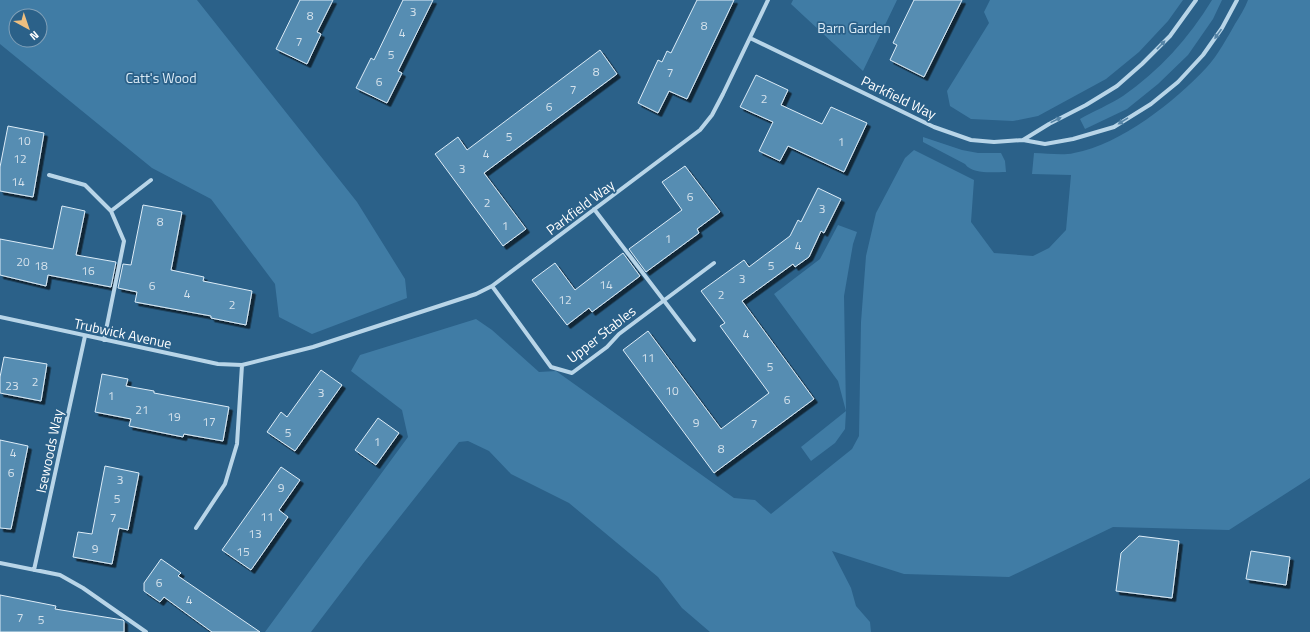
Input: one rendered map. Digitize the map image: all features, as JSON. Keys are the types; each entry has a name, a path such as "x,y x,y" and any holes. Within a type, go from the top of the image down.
{"street":[{"name":"Parkfield Way","path":"370,328 461,300 492,286 700,130 712,115 768,0"},
{"name":"Parkfield Way","path":"1023,140 1049,124 1086,106 1122,81 1142,64 1170,36 1196,0"},
{"name":"Parkfield Way","path":"750,38 934,127 971,140 994,142 1023,140 1045,144 1073,139 1114,127 1151,104 1178,82 1203,55 1222,28 1237,0"},
{"path":"49,175 85,184 111,211 124,241 104,340"},
{"path":"111,211 151,180"},
{"path":"594,209 694,340"},
{"name":"Upper Stables","path":"492,286 551,367 572,373 606,348 619,334 714,263"},
{"name":"Trubwick Avenue","path":"0,317 218,364 242,365 313,347 370,328"},
{"name":"Isewoods Way","path":"34,570 85,336"},
{"path":"196,528 225,484 237,444 242,365"},
{"path":"0,564 60,575 83,588 146,632"}],"green space":[{"name":"Catt's Wood","path":"0,0 197,0 357,202 405,279 407,298 312,334 279,317 275,284 211,199 152,168 0,44"},
{"name":"Barn Garden","path":"793,0 897,0 863,71 791,4"},
{"path":"990,0 1183,0 1168,21 1139,52 1106,79 1038,116 1013,121 971,119 950,106 947,91 989,23 984,12"},
{"path":"1212,0 1222,0 1213,19 1188,55 1158,84 1127,109 1085,129 1080,119 1123,96 1149,76 1172,53 1193,28"},
{"path":"1248,0 1310,0 1310,478 1229,530 1113,527 1009,577 904,574 832,551 851,588 856,606 870,622 871,632 710,632 682,608 658,577 569,503 511,474 489,451 468,441 459,442 311,632 265,632 408,437 402,410 351,371 360,355 476,319 492,330 539,372 556,371 734,498 755,500 771,514 852,449 859,436 861,322 866,256 876,213 905,158 914,150 974,180 971,222 994,253 1033,256 1049,248 1066,230 1071,175 1032,174 1034,153 1069,154 1092,148 1110,141 1146,120 1179,94 1207,67 1226,41"},
{"path":"923,137 962,150 978,153 1001,153 1005,161 1006,172 984,172 973,170 965,164 923,142"},
{"path":"838,225 857,232 853,244 844,296 846,411 838,381 774,294 820,259"},
{"path":"846,411 845,429 835,443 811,461 801,447"}],"building":[{"path":"300,0 333,0 317,32 321,34 307,64 276,49"},
{"path":"403,0 433,0 398,71 402,73 387,103 356,88 371,58 374,60"},
{"path":"697,0 734,0 687,99 669,91 658,113 638,103 658,60 662,62 667,51 671,53"},
{"path":"914,0 962,0 924,77 890,60 897,45 893,43"},
{"path":"600,50 617,74 484,173 526,229 503,246 435,154 458,137 467,150"},
{"path":"756,75 788,90 781,105 822,124 831,107 867,123 844,172 788,146 780,161 759,151 773,122 740,107"},
{"path":"8,126 44,133 33,197 0,191 0,167"},
{"path":"685,166 720,212 697,229 699,233 646,272 629,249 682,210 662,182"},
{"path":"818,188 841,199 824,233 821,231 809,257 795,267 793,264 742,301 814,399 714,473 623,350 648,331 721,429 769,393 720,326 725,323 701,291 744,260 749,267 790,236 798,220 801,222"},
{"path":"143,205 182,212 171,270 204,277 203,281 252,291 246,325 211,318 211,316 135,302 137,292 118,288 123,264 131,265"},
{"path":"62,206 85,211 76,255 116,262 111,287 48,275 46,286 0,275 0,239 53,249"},
{"path":"623,253 640,276 592,312 589,308 567,325 532,280 555,263 575,290"},
{"path":"4,357 47,364 41,401 0,393 0,377"},
{"path":"321,370 342,385 295,451 267,432 281,412 287,417"},
{"path":"102,374 128,379 126,386 154,391 154,393 229,407 223,441 184,434 183,437 129,426 131,419 95,412"},
{"path":"378,418 399,433 376,465 355,450"},
{"path":"0,440 28,446 11,529 0,528"},
{"path":"105,466 139,473 128,530 119,528 112,564 73,557 78,532 92,534"},
{"path":"281,467 300,480 279,510 288,517 251,570 222,550"},
{"path":"1139,536 1179,541 1172,598 1116,591 1121,553"},
{"path":"1251,551 1290,557 1286,585 1246,579"},
{"path":"161,559 181,573 178,576 260,632 212,632 164,597 160,602 144,591 144,583"},
{"path":"0,595 56,606 55,609 123,620 124,632 0,632"}]}
